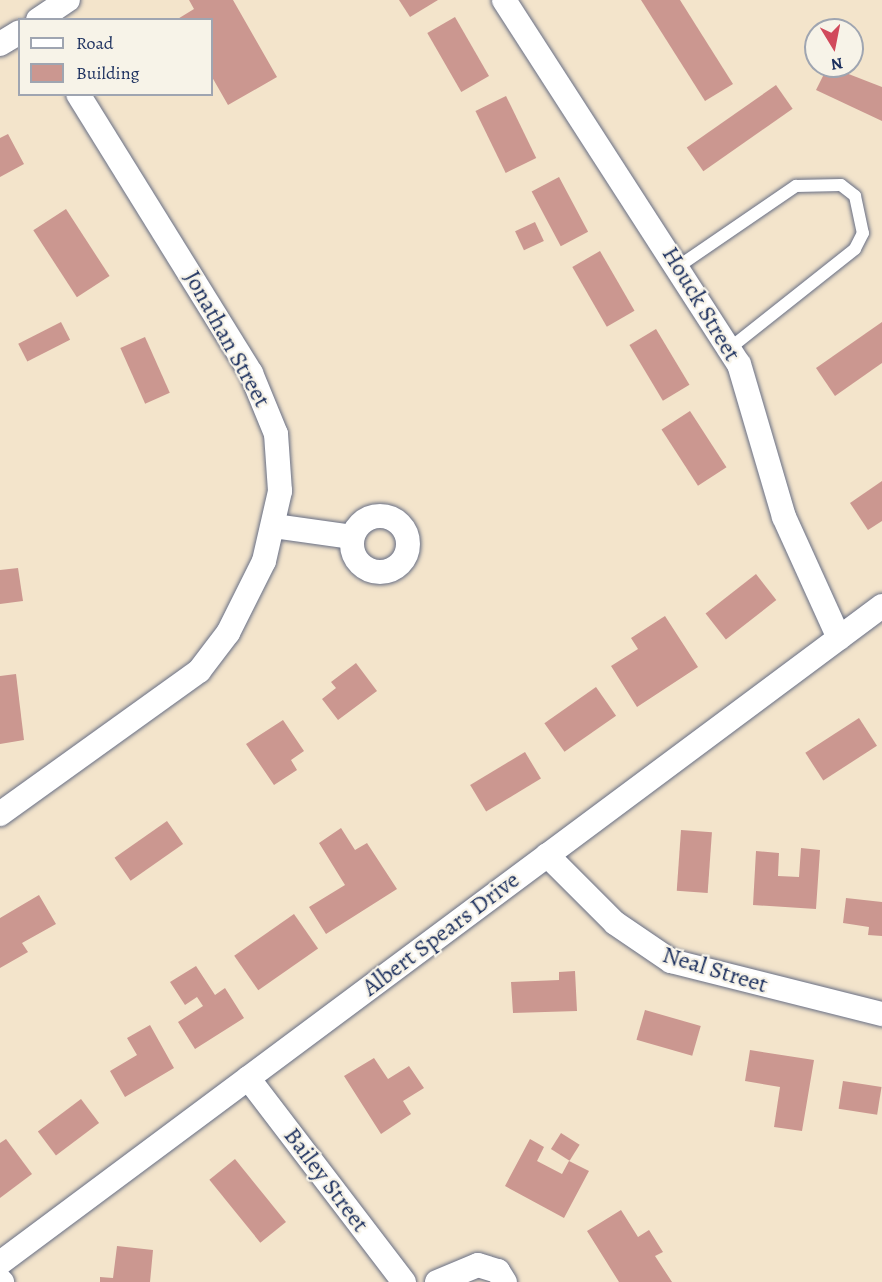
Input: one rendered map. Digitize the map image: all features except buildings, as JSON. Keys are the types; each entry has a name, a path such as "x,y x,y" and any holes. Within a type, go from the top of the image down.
{"street":[{"path":"41,18 68,0"},
{"name":"Houck Street","path":"504,0 679,266 730,348 749,393 784,517 839,638"},
{"path":"0,44 18,33"},
{"name":"Jonathan Street","path":"0,814 199,671 242,610 274,526 280,491 276,434 251,373 79,96"},
{"path":"274,526 351,537"},
{"name":"Albert Spears Drive","path":"0,1263 882,606"},
{"name":"Neal Street","path":"547,855 615,923 671,961 882,1014"},
{"name":"Bailey Street","path":"248,1078 404,1282"},
{"path":"437,1282 478,1265 498,1271 505,1282"}],"lane":[{"path":"679,266 796,186 841,185 855,196 862,233 855,249 730,348"}]}
